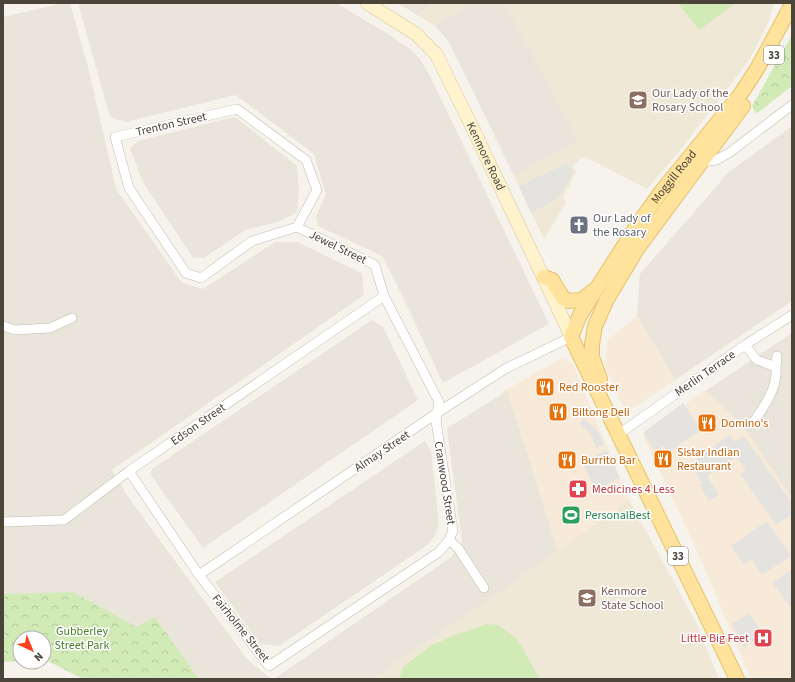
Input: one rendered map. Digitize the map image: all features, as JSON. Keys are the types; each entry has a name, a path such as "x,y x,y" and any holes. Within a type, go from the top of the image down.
{"main road":[{"name":"Moggill Road","path":"600,396 601,382 592,357 592,344 595,326 614,288 637,249 740,96 757,69 792,5"},
{"name":"Moggill Road","path":"699,155 661,192 634,230 580,315 571,337 737,679"},
{"path":"544,277 552,280 563,298 568,301 582,300 596,288"},
{"path":"571,337 585,324 602,295 614,288"}],"street":[{"name":"Kenmore Road","path":"367,3 416,34 436,54 544,277 571,337"},
{"path":"699,155 709,161 716,160 729,153 792,105"},
{"name":"Trenton Street","path":"201,278 186,273 129,188 115,137 236,109 306,160 317,190 297,228"},
{"name":"Jewel Street","path":"201,278 252,242 297,228 375,265 384,296 439,402 437,413"},
{"name":"Edson Street","path":"3,522 64,520 129,471 384,296"},
{"name":"Merlin Terrace","path":"619,434 745,345 792,315"},
{"path":"3,326 15,330 50,328 72,318"},
{"name":"Almay Street","path":"199,575 505,368 571,337"},
{"path":"745,345 757,360 776,367"},
{"path":"752,424 771,394 776,376 777,356"},
{"name":"Cranwood Street","path":"437,413 436,421 453,531 449,540 458,548 484,588"},
{"name":"Fairholme Street","path":"129,471 199,575 268,666 439,552 449,540"}],"shaded area":[{"path":"63,3 70,3 89,71 116,189 182,283 203,289 275,242 297,242 362,273 364,295 112,470 126,494 246,658 271,679 199,679 155,617 137,628 73,592 3,594 3,17"},
{"path":"78,3 336,3 388,34 410,49 420,59 430,76 549,324 443,383 382,256 318,226 316,216 326,194 314,154 236,95 126,122 110,117"},
{"path":"398,3 434,3 417,15"},
{"path":"434,3 469,3 435,26 417,15"},
{"path":"469,3 505,3 579,141 514,176 449,42 435,26"},
{"name":"Our Lady of the Rosary School","path":"505,3 774,3 770,18 750,59 681,149 647,189 586,157 581,158 573,166 576,172 563,197 566,203 544,239 514,176 579,141"},
{"path":"235,117 297,166 299,188 297,212 280,221 245,230 204,258 193,258 143,182 130,149 138,141"},
{"path":"792,126 792,301 675,380 637,316 640,274 729,172"},
{"path":"568,163 573,173 557,199 531,213 519,186"},
{"path":"637,316 675,380 627,412 624,410 604,364 608,340"},
{"path":"372,320 383,327 418,400 203,548 151,475 152,469"},
{"path":"792,333 792,499 741,424 705,391"},
{"path":"563,358 573,364 629,500 558,551 507,389"},
{"path":"507,389 558,551 373,679 276,679 275,678 450,558 462,543 447,428 501,395"},
{"path":"705,391 741,424 792,499 792,679 751,679 697,551 644,438 644,431"},
{"path":"683,403 701,430 667,453 663,446 655,451 643,433"},
{"path":"584,418 597,430 604,444 596,448 591,435 579,423"},
{"path":"730,435 735,442 744,436 792,503 792,516 791,515 776,525 740,474 746,470 737,457 707,476 719,494 709,501 699,485 702,483 689,464"},
{"path":"425,441 431,451 439,526 434,537 426,546 279,646 260,644 215,582"},
{"path":"607,450 620,478 596,490 582,462"},
{"name":"Kenmore State School","path":"629,500 698,626 719,679 373,679 509,586"},
{"path":"767,521 791,556 762,575 752,560 744,565 731,546"},
{"path":"792,569 792,609 773,583"},
{"path":"749,613 764,634 744,648 732,624"}],"green space":[{"path":"678,3 736,3 699,30"},
{"path":"792,35 792,86 756,114 752,106"},
{"name":"Gubberley Street Park","path":"73,592 137,627 155,617 199,679 83,679 52,663 52,630 12,630 12,661 3,662 3,594"},
{"path":"488,624 498,625 517,639 540,679 399,679 403,667 430,646 455,635"}],"place":[{"name":"Our Lady of the Rosary School","path":"638,100"},
{"name":"Our Lady of the Rosary","path":"579,225"},
{"name":"Red Rooster","path":"545,387"},
{"name":"Biltong Deli","path":"558,412"},
{"name":"Domino's","path":"707,423"},
{"name":"Sistar Indian Restaurant","path":"663,459"},
{"name":"Burrito Bar","path":"567,460"},
{"name":"Medicines 4 Less","path":"578,489"},
{"name":"PersonalBest","path":"571,515"},
{"name":"Kenmore State School","path":"587,598"},
{"name":"Little Big Feet","path":"763,638"}]}
